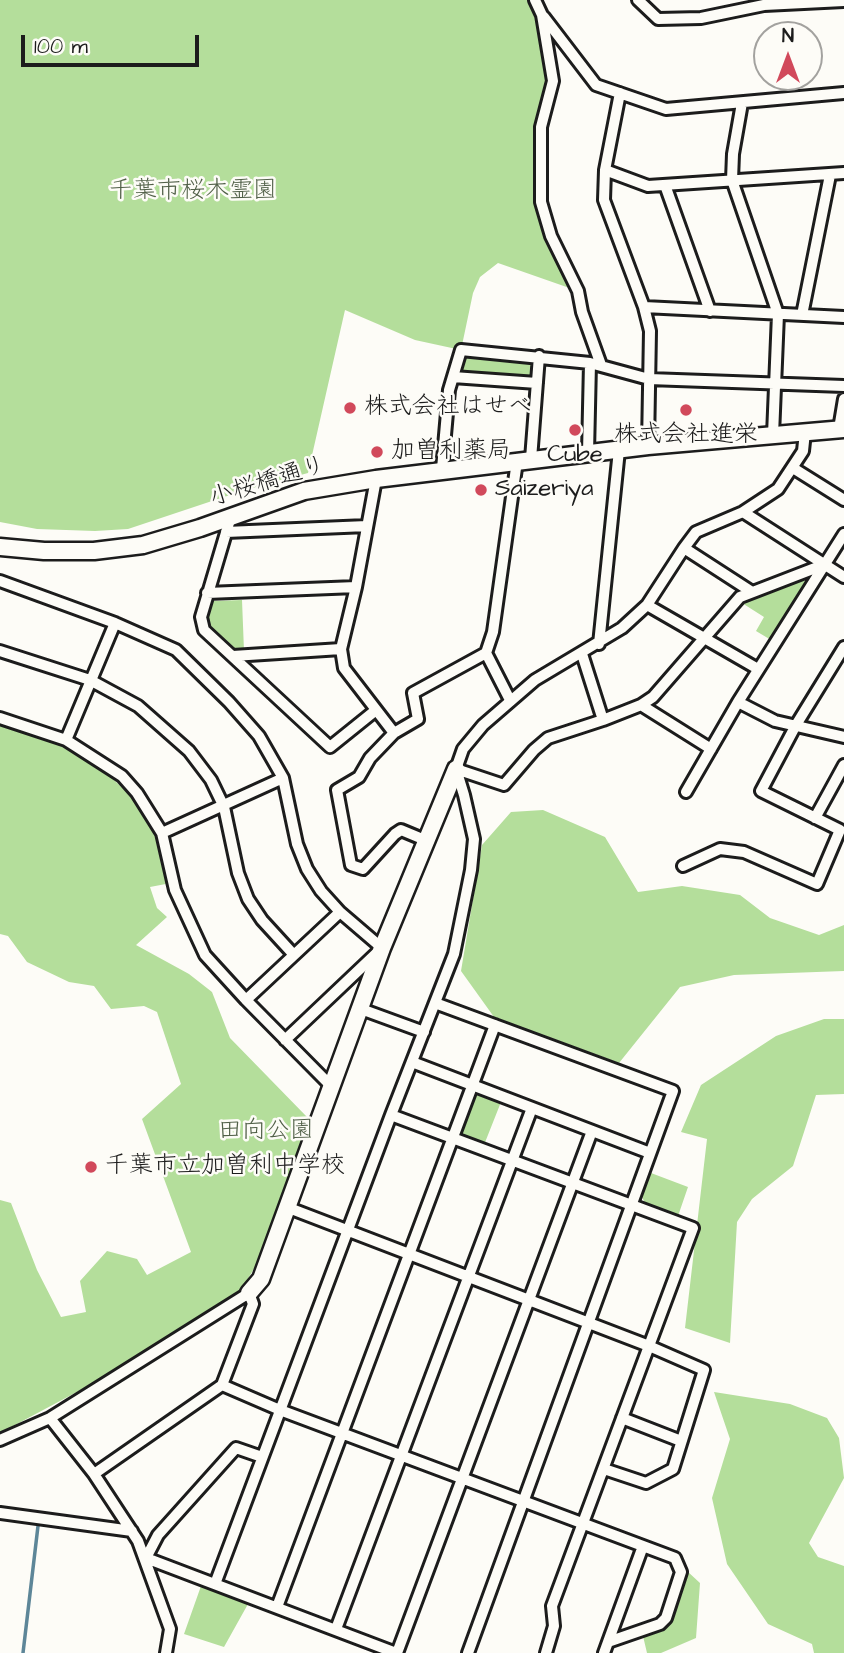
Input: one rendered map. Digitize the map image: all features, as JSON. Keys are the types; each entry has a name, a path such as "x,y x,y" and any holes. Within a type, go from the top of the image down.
{"street":[{"path":"535,0 542,15 596,85 666,109 844,93"},
{"path":"638,0 657,19 701,18 764,5 844,1"},
{"path":"542,15 552,81 541,127 541,202 551,236 578,291 595,364 588,453"},
{"path":"620,93 606,170 604,200 644,307 650,331 648,446"},
{"path":"742,103 733,154 732,180 778,314 773,435"},
{"path":"606,170 648,186 844,173"},
{"path":"802,314 830,175"},
{"path":"664,185 710,311"},
{"path":"644,307 844,317"},
{"path":"442,469 449,390 461,350 539,356 595,364 649,379 844,386"},
{"path":"425,840 401,830 394,834 363,869 351,865 337,790 359,777 370,758 394,733 418,719 413,693 486,653 493,632 524,460 539,356"},
{"path":"453,377 537,383"},
{"path":"841,429 844,399"},
{"name":"小桜橋通り","path":"0,547 44,551 94,551 143,545 228,524 304,491 376,479 648,446 841,429"},
{"path":"0,1440 50,1418 249,1293 261,1279 382,948 425,840 471,737 535,680 599,644 648,605 696,532 743,512 778,489 803,451 805,432"},
{"path":"599,644 619,450"},
{"path":"793,468 844,500"},
{"path":"376,479 356,587 341,649 344,668 394,733"},
{"path":"743,512 844,577"},
{"path":"367,526 228,524 201,617 204,630 330,747 376,710"},
{"path":"686,792 758,669 844,534"},
{"path":"684,548 752,592"},
{"path":"456,769 504,785 548,738 603,720 641,705 653,697 740,597 823,565"},
{"path":"0,581 115,623 176,650 229,702 258,736 283,778 297,844 307,869 321,891 340,912 382,948"},
{"path":"207,593 356,587"},
{"path":"648,605 758,669"},
{"path":"66,740 115,623"},
{"path":"682,866 720,849 744,852 817,884 840,830 761,792 796,725 844,647"},
{"path":"233,656 341,649"},
{"path":"0,650 90,680 138,706 189,751 211,780 224,807 238,873 248,899 262,920 294,955"},
{"path":"486,653 510,700"},
{"path":"582,654 603,720"},
{"path":"738,702 775,721 844,737"},
{"path":"641,705 711,749"},
{"path":"0,718 66,740 122,776 137,793 162,833 175,890 205,955 332,1087"},
{"path":"815,818 844,765"},
{"path":"215,1584 454,954 471,870 474,839 456,769"},
{"path":"162,833 283,778"},
{"path":"246,1000 340,912"},
{"path":"285,1040 382,948"},
{"path":"435,1003 673,1091 468,1653"},
{"path":"361,1009 424,1032"},
{"path":"276,1607 495,1025"},
{"path":"412,1062 650,1153"},
{"path":"336,1629 532,1108"},
{"path":"391,1115 693,1228 552,1606 554,1626 546,1653"},
{"path":"146,1558 397,1653 592,1131"},
{"path":"289,1208 649,1346 704,1370 673,1469 646,1483 604,1469"},
{"path":"94,1474 222,1385 253,1304 249,1293"},
{"path":"222,1385 280,1410 675,1558 681,1572 666,1618 660,1624 606,1647"},
{"path":"50,1418 94,1474 132,1531 146,1558 170,1629 166,1653"},
{"path":"622,1418 681,1441"},
{"path":"146,1558 158,1535 236,1448 262,1457"},
{"path":"0,1513 132,1531"},
{"path":"606,1647 643,1546"}],"green space":[{"name":"千葉市桜木霊園","path":"0,0 535,0 553,81 541,127 541,202 578,291 498,263 480,277 473,293 461,350 415,340 345,310 308,473 245,490 128,529 37,529 0,522"},
{"path":"468,354 530,358 533,372 529,377 465,373 461,370 464,357"},
{"path":"803,577 806,583 771,640 756,631 764,617 742,603"},
{"path":"242,600 244,651 232,651 207,628 206,616 213,601"},
{"name":"田向公園","path":"0,723 59,744 101,768 128,793 160,833 171,883 150,887 157,908 167,917 136,945 189,974 212,992 230,1038 307,1117 310,1129 259,1260 242,1289 105,1377 0,1433 0,1200 11,1203 37,1270 61,1317 86,1312 80,1281 107,1251 137,1259 147,1275 191,1252 142,1119 181,1084 157,1012 144,1006 111,1009 94,986 69,982 27,962 8,936 0,934"},
{"path":"543,810 605,837 638,892 682,886 740,895 770,918 819,935 844,925 844,971 734,975 680,987 619,1063 494,1017 461,971 482,845 511,812"},
{"path":"824,1019 844,1019 844,1094 816,1095 793,1166 752,1199 737,1222 730,1343 685,1328 707,1139 681,1132 701,1085 776,1036"},
{"path":"481,1093 501,1102 484,1145 463,1137 460,1130 473,1096"},
{"path":"651,1173 688,1187 678,1216 646,1205 642,1197"},
{"path":"714,1392 790,1404 827,1418 839,1438 844,1478 809,1543 818,1557 844,1566 844,1653 814,1653 812,1644 768,1624 727,1564 712,1498 730,1439"},
{"path":"687,1571 700,1583 696,1638 661,1653 647,1653 643,1636 666,1626"},
{"path":"201,1586 248,1604 224,1647 184,1634"}],"waterway":[{"path":"23,1653 38,1526"}],"place":[{"name":"株式会社はせべ","path":"350,408"},
{"name":"株式会社進栄","path":"686,410"},
{"name":"Cube","path":"575,430"},
{"name":"加曽利薬局","path":"377,452"},
{"name":"Saizeriya","path":"481,490"},
{"name":"千葉市立加曽利中学校","path":"91,1167"}]}
